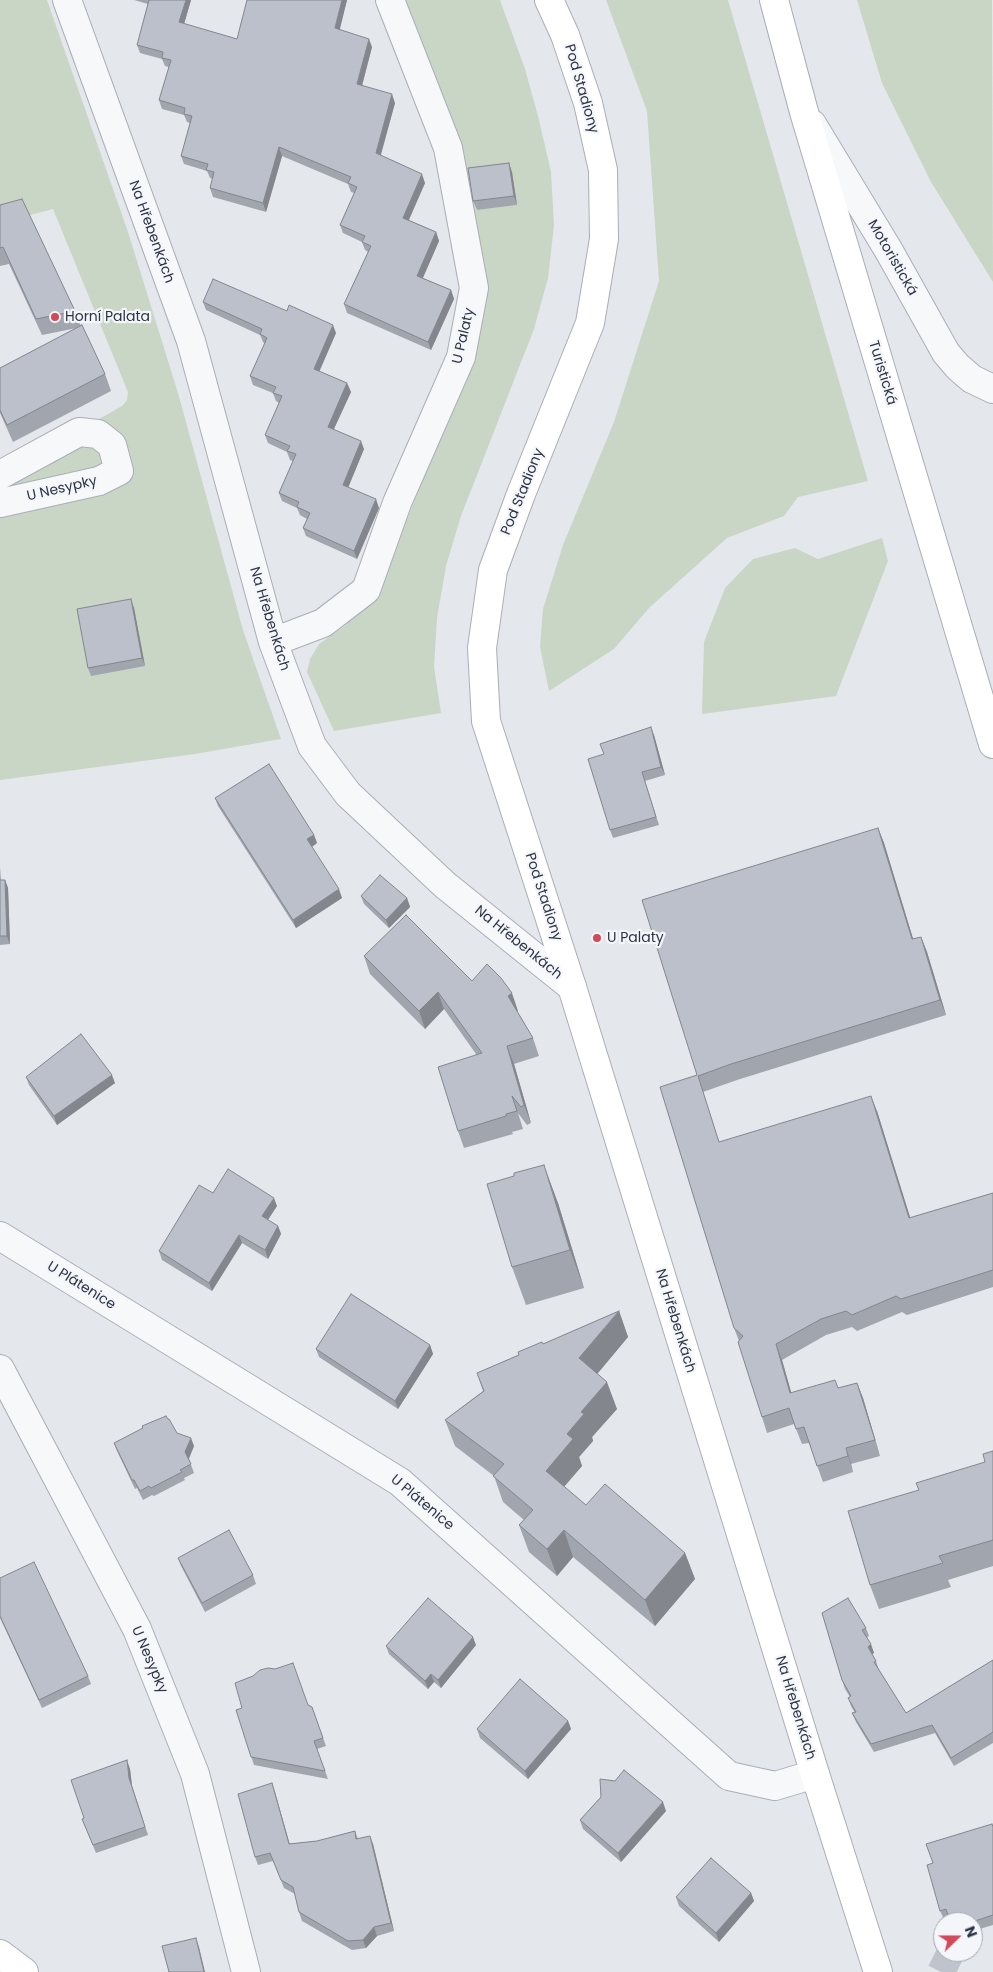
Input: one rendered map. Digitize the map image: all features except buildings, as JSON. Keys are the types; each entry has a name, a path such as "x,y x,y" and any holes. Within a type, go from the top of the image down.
{"street":[{"name":"Na Hřebenkách","path":"67,0 191,341 273,642 312,746 348,794 445,884 572,986 878,1972"},
{"name":"U Palaty","path":"273,642 323,623 366,590 397,503 461,357 474,288 448,148 390,0"},
{"name":"Pod Stadiony","path":"549,0 565,35 588,103 603,170 604,239 590,323 521,494 493,570 482,648 486,722 572,986"},
{"name":"Turistická","path":"774,0 804,112 993,744"},
{"name":"Motoristická","path":"804,112 889,251 946,353 972,379 993,390"},
{"name":"U Nesypky","path":"0,475 79,432 98,434 112,445 119,471 99,481 0,503"},
{"name":"U Plátenice","path":"0,1236 400,1482 729,1776 775,1786 815,1774"},
{"name":"U Nesypky","path":"0,1369 137,1629 195,1774 246,1972"},
{"path":"0,1954 24,1972"}],"green space":[{"path":"0,0 47,0 128,232 178,393 243,630 281,739 195,754 0,780 0,488 64,439 122,406 127,400 128,392 53,209 0,223"},
{"path":"399,0 500,0 525,69 539,120 551,172 554,225 548,278 534,329 461,516 446,566 437,618 434,667 441,713 334,731 307,672 310,659 319,644 345,626 371,596 387,568 476,349 469,200 474,200 476,210 517,205 512,172 467,188"},
{"path":"606,0 728,0 868,481 798,497 784,516 727,538 649,608 614,649 549,691 540,647 543,609 563,545 614,422 659,281 647,111"},
{"path":"857,0 992,0 993,282 931,182 882,83"},
{"path":"882,538 888,561 836,696 702,714 704,642 725,588 753,559 795,548 818,559"}],"tunnel":[{"path":"941,1972 946,1962"}],"place":[{"name":"Horní Palata","path":"55,317"},
{"name":"U Palaty","path":"597,938"}]}
